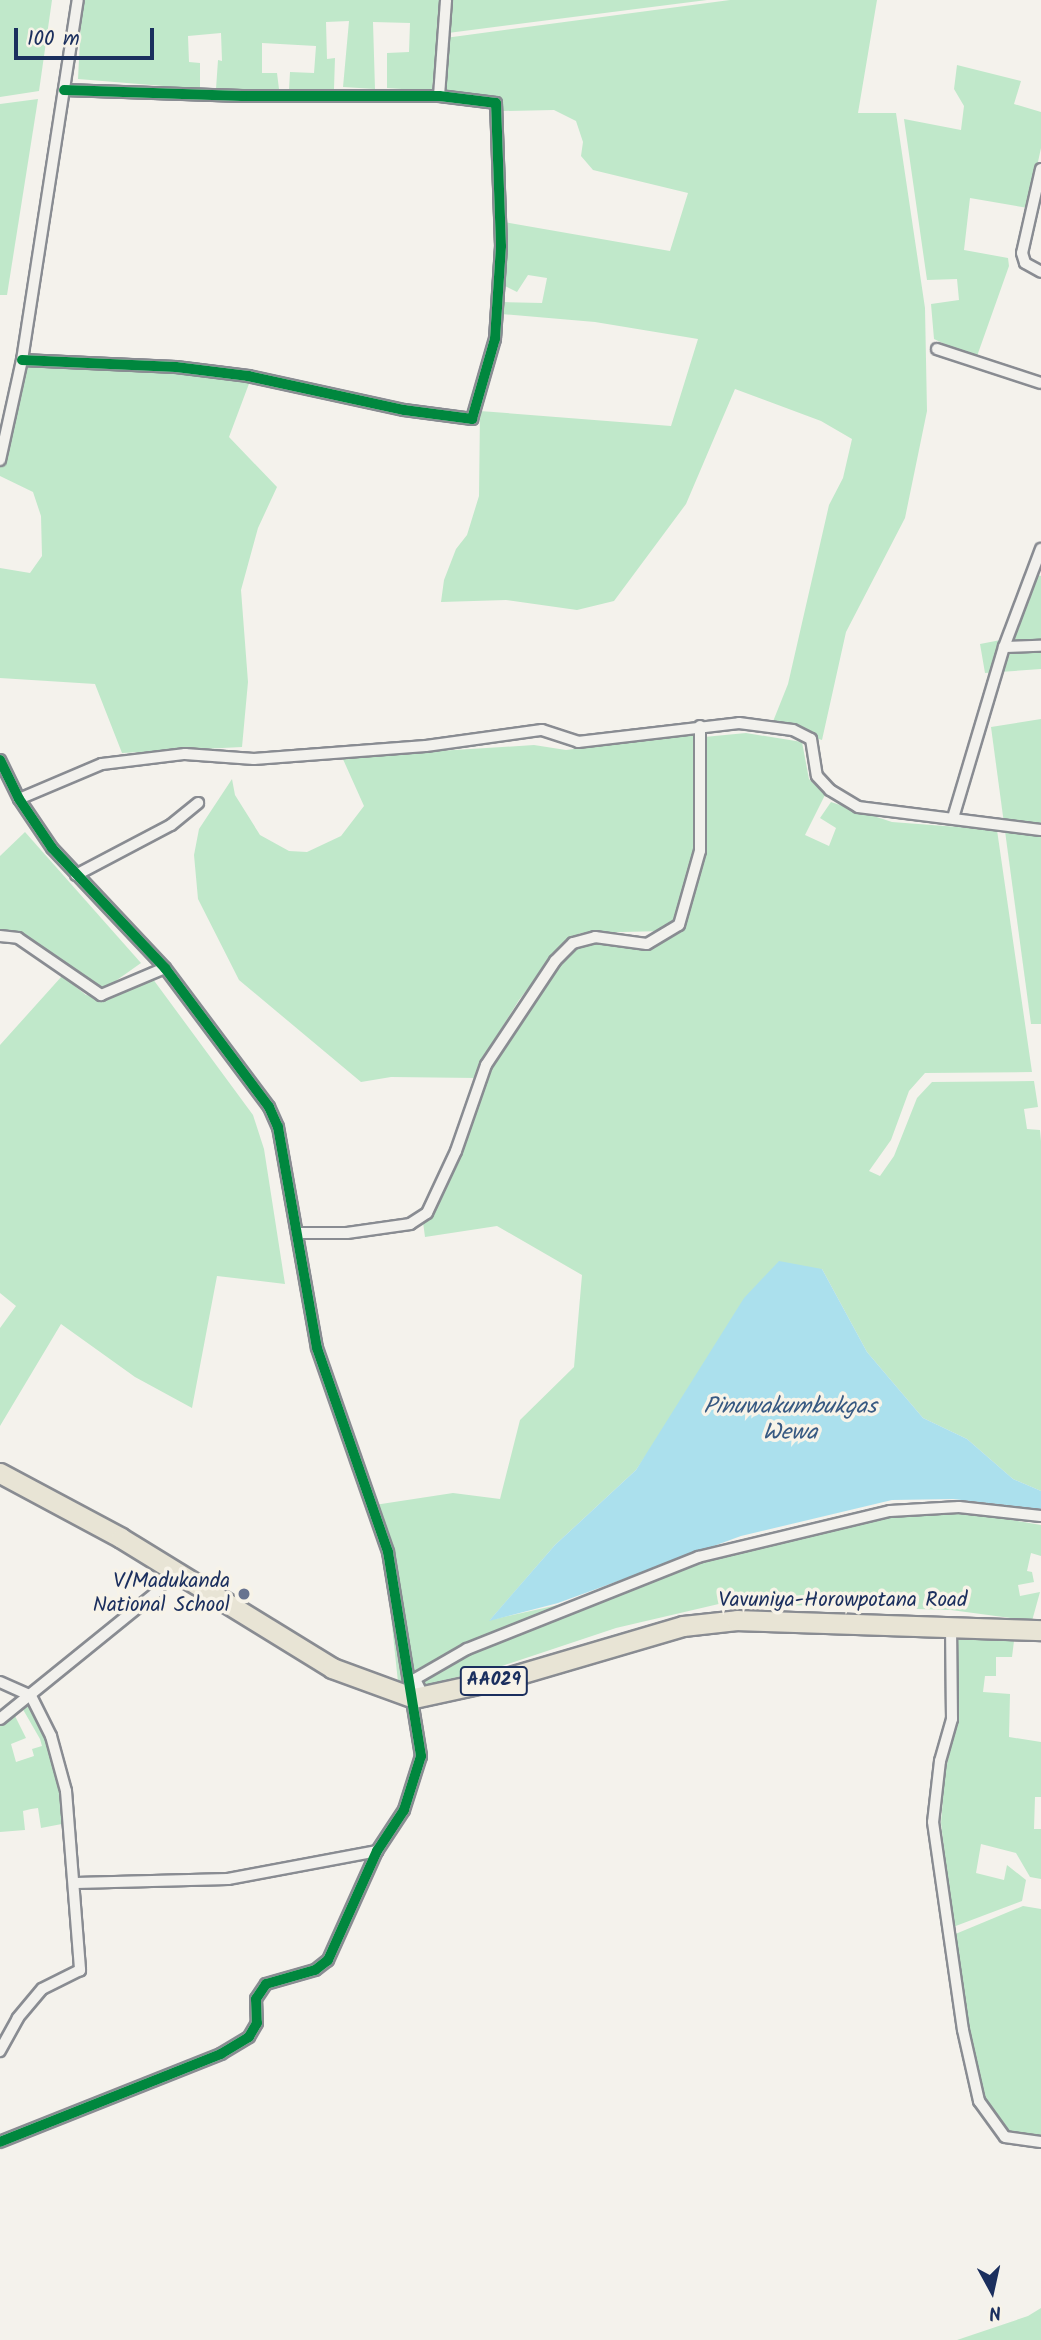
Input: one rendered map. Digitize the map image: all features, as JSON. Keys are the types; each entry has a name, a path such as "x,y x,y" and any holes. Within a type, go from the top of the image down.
{"highway":[{"path":"0,1473 170,1568 332,1668 419,1698"},
{"name":"Vavuniya-Horowpotana Road","path":"419,1698 683,1626 737,1620 1041,1630"}],"street":[{"path":"1,453 22,360 78,0"},
{"path":"439,96 446,0"},
{"path":"22,360 176,367 248,376 404,410 472,419 495,339 501,246 499,110 496,103 439,96 242,96 64,90"},
{"path":"1041,169 1023,254 1025,263 1041,272"},
{"path":"937,349 1041,383"},
{"path":"953,818 1003,647 1041,549"},
{"path":"1003,647 1041,646"},
{"path":"19,799 102,764 185,754 254,759 426,746 542,730 578,742 739,723 793,730 811,739 817,776 830,790 858,807 1041,830"},
{"path":"300,1233 410,1224 426,1213 456,1151 486,1065 555,961 573,943 595,937 647,944 679,925 700,851 700,726"},
{"path":"0,760 19,799 76,875 165,968 269,1107 287,1158 317,1348 388,1552 402,1657 419,1698"},
{"path":"76,875 172,825 198,803"},
{"path":"0,936 18,938 102,995 165,968"},
{"path":"0,2142 221,2054 249,2036 257,2023 256,1999 266,1984 315,1970 328,1960 377,1851 404,1810 418,1776 421,1756 419,1698 415,1679 467,1649 698,1557 890,1511 959,1507 1041,1516"},
{"path":"0,1718 31,1696 157,1592 170,1568"},
{"path":"951,1625 952,1719 940,1761 933,1822 963,2030 979,2101 1005,2137 1041,2141"},
{"path":"0,1682 31,1696 51,1736 66,1791 76,1883 80,1970 42,1989 18,2018 0,2051"},
{"path":"76,1883 228,1879 377,1851"}],"green space":[{"path":"0,0 52,0 39,91 0,97"},
{"path":"82,0 441,0 432,91 387,88 387,53 409,52 410,23 373,22 375,89 343,87 349,21 326,22 327,59 335,58 334,89 289,90 290,72 314,73 316,46 262,43 262,73 277,73 279,89 216,89 218,60 222,61 221,33 188,36 189,62 200,63 200,89 78,79"},
{"path":"451,0 707,0 448,33"},
{"path":"730,0 877,0 858,113 896,113 925,308 927,411 905,518 846,632 822,740 772,724 788,684 829,505 843,478 852,439 821,421 735,389 686,504 614,601 577,610 506,600 441,602 444,580 456,549 467,535 479,496 480,411 671,426 698,339 595,322 501,314 503,302 542,303 547,278 528,275 517,292 501,284 504,222 670,251 688,193 593,170 581,156 583,142 576,121 554,110 503,111 499,101 442,93 445,38"},
{"path":"957,65 1021,81 1014,104 1041,112 1041,148 1028,208 970,198 964,250 1008,258 1009,266 976,359 934,339 931,304 959,300 957,279 927,280 904,119 961,130 964,106 954,89"},
{"path":"38,99 7,295 0,295 0,104"},
{"path":"16,363 188,372 250,381 229,437 277,487 258,528 241,590 248,682 242,747 122,753 95,684 0,678 0,568 30,573 42,556 41,516 33,492 0,476 0,430"},
{"path":"1035,574 1041,576 1041,669 985,673 980,644 1011,638"},
{"path":"1041,719 1041,1024 1031,1024 991,727"},
{"path":"697,733 694,852 675,918 664,931 580,933 557,951 519,1000 481,1061 477,1078 391,1077 361,1082 239,980 198,899 194,855 199,829 232,779 235,795 260,835 289,851 307,852 341,836 364,806 342,757 534,745 566,750"},
{"path":"746,733 802,742 809,779 825,795 805,835 829,846 836,828 820,818 831,802 892,822 997,830 1032,1072 925,1073 909,1091 891,1140 869,1171 880,1176 894,1156 917,1098 932,1082 1034,1081 1038,1107 1024,1109 1027,1129 1040,1130 1041,1141 1041,1491 1013,1479 967,1439 923,1418 867,1352 822,1269 692,1387 636,1470 555,1545 490,1620 558,1605 634,1577 627,1584 491,1638 412,1680 398,1682 385,1559 368,1506 453,1493 500,1499 520,1420 574,1367 582,1275 497,1226 425,1237 423,1222 445,1186 488,1066 559,961 575,947 591,941 656,946 682,927 704,856 704,737"},
{"path":"25,832 141,963 100,992 0,932 0,856"},
{"path":"147,971 253,1115 264,1149 285,1284 217,1276 192,1408 135,1377 61,1324 0,1426 0,1328 16,1306 0,1293 0,1045 62,976 86,995 104,998"},
{"path":"958,1511 1041,1525 1041,1556 1031,1553 1027,1571 1032,1572 1034,1582 1018,1585 1020,1596 1040,1592 1032,1621 951,1610 723,1603 616,1628 502,1666 421,1686 418,1680 468,1652 699,1560 890,1515"},
{"path":"958,1629 1015,1633 1012,1657 996,1657 996,1676 985,1676 983,1692 1010,1694 1009,1737 1041,1742 1041,1797 1035,1797 1034,1829 1041,1829 1041,1879 1030,1877 1016,1853 981,1844 976,1873 1004,1880 1007,1865 1026,1880 1022,1901 953,1927 941,1823 945,1773 957,1719"},
{"path":"30,1698 51,1745 67,1823 41,1828 38,1808 23,1811 25,1830 0,1832 0,1724 14,1714 26,1738 11,1744 16,1762 34,1756 32,1749 42,1746 21,1706"},
{"path":"1023,1906 1041,1909 1041,2140 1008,2133 982,2099 953,1935"},
{"path":"1041,2308 1041,2340 957,2340 1028,2316"}],"water":[{"name":"Pinuwakumbukgas Wewa","path":"779,1261 822,1269 867,1352 923,1418 967,1439 1013,1479 1041,1491 1041,1509 953,1499 892,1500 741,1536 558,1603 489,1621 555,1545 636,1470 744,1298"}],"cycle path":[{"path":"22,360 176,367 248,376 404,410 472,419 495,339 501,246 496,103 439,96 242,96 64,90"},
{"path":"0,760 19,799 52,848 165,968 269,1107 278,1127 317,1348 388,1552 421,1756 404,1810 377,1851 328,1960 315,1970 266,1984 256,1999 257,2023 249,2037 221,2054 0,2142"}],"place":[{"name":"V/Madukanda National School","path":"244,1594"}]}
